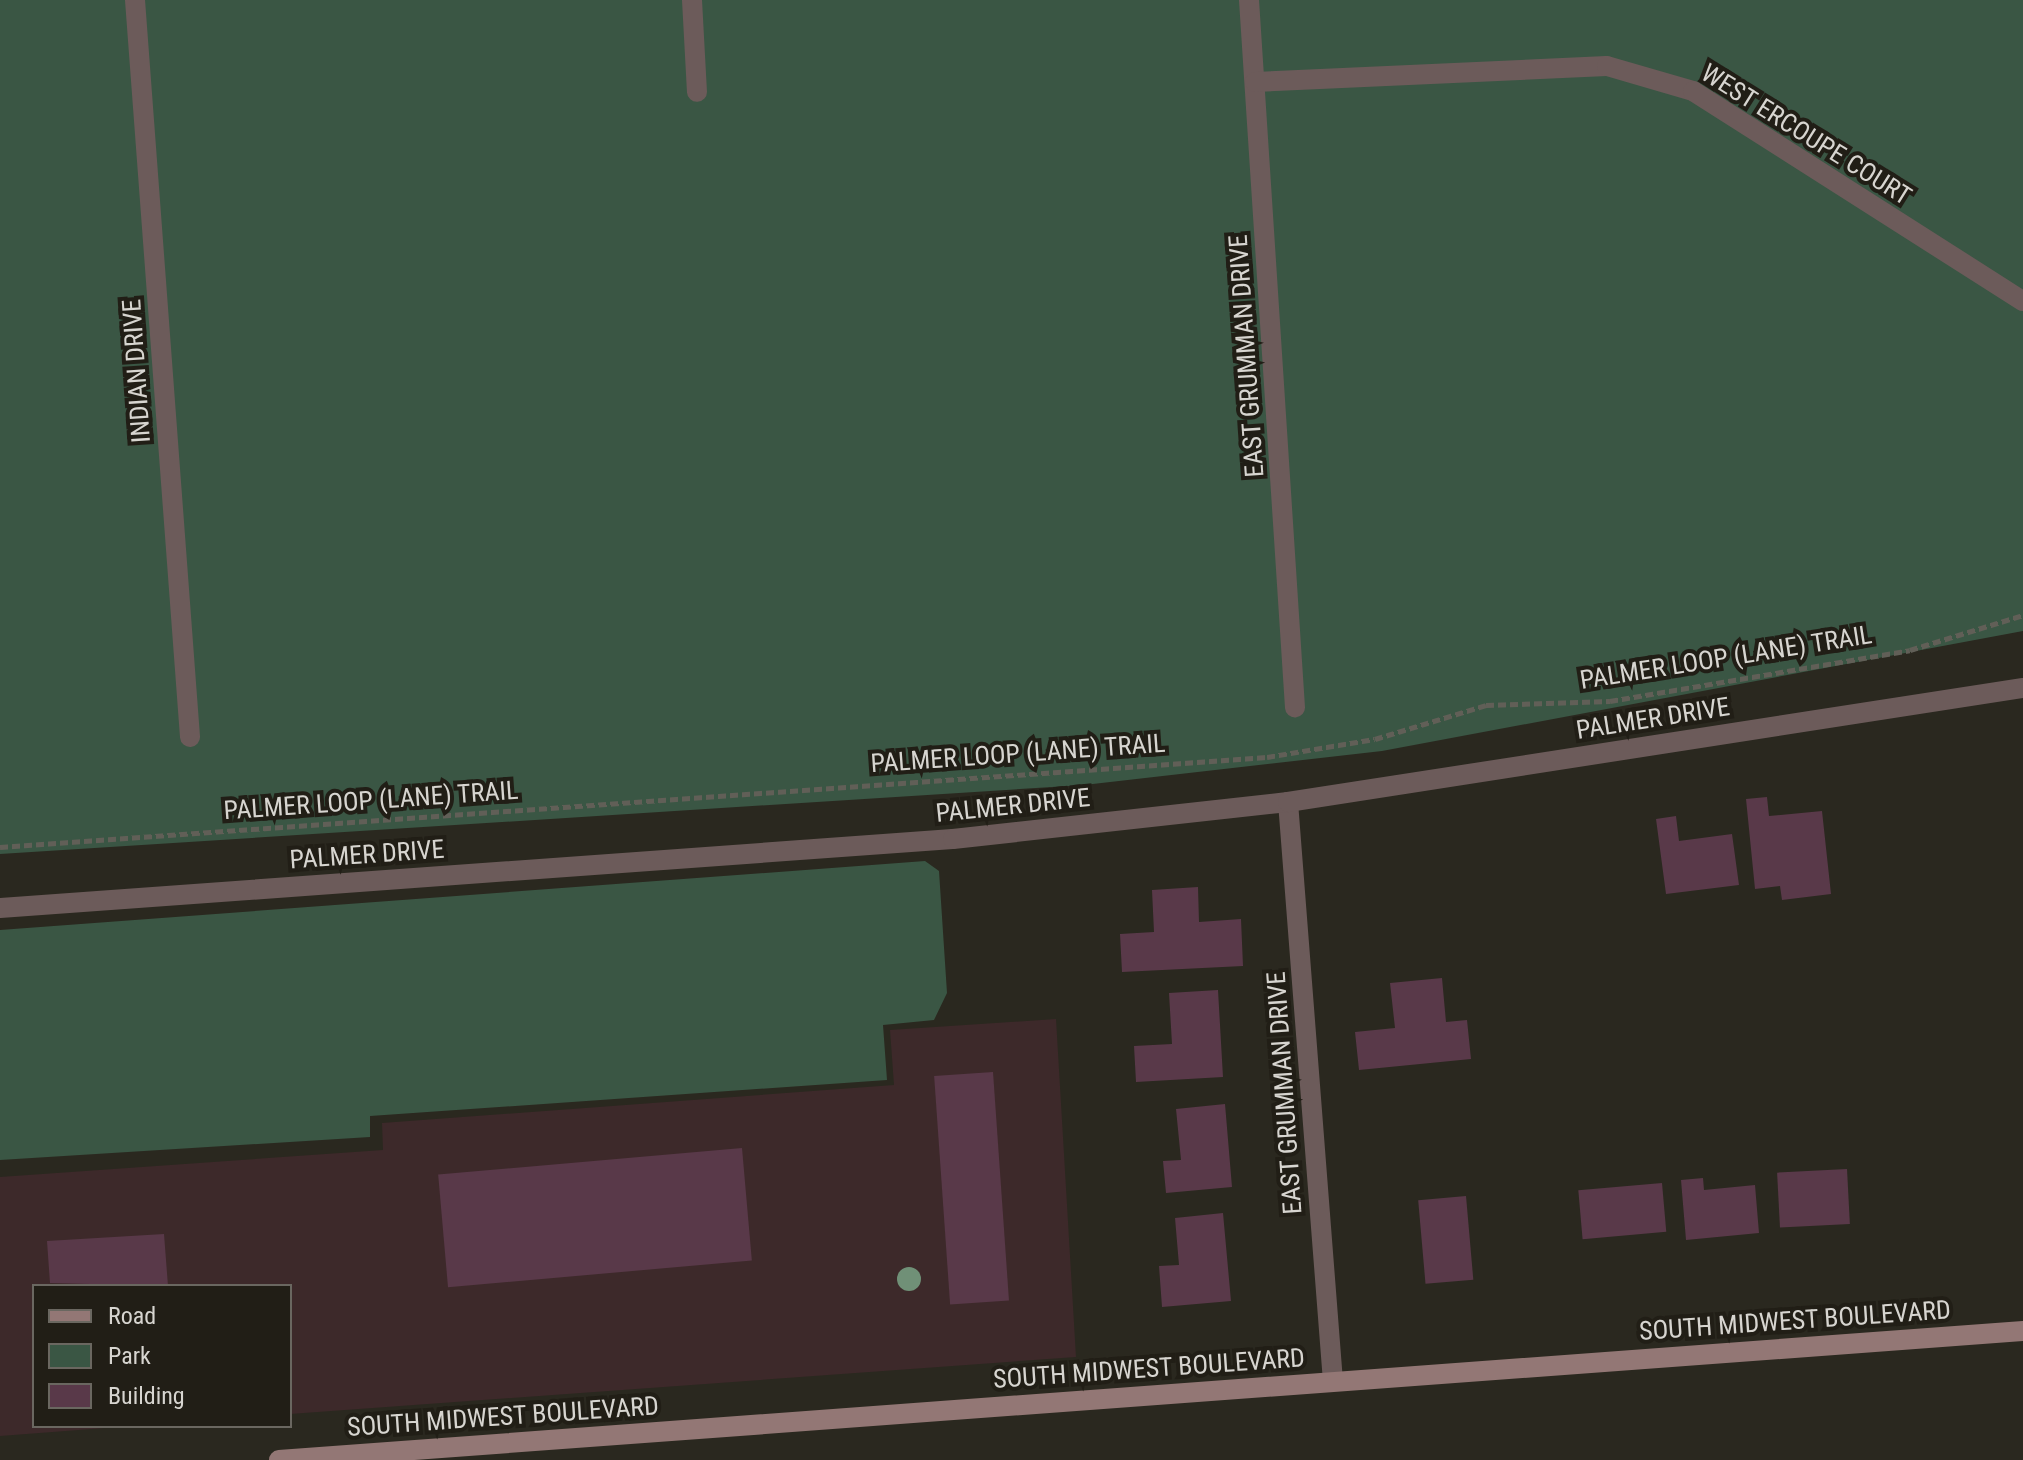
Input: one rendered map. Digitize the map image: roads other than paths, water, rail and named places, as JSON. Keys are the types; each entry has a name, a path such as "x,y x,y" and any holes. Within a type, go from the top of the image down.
{"main road":[{"name":"SOUTH MIDWEST BOULEVARD","path":"279,1460 2023,1331"}],"street":[{"name":"INDIAN DRIVE","path":"135,0 190,737"},
{"path":"692,0 697,92"},
{"name":"EAST GRUMMAN DRIVE","path":"1249,0 1295,708"},
{"name":"WEST ERCOUPE COURT","path":"1255,82 1621,70 1693,91 2023,301"},
{"name":"PALMER DRIVE","path":"0,908 953,839 1288,802 2023,688"},
{"name":"EAST GRUMMAN DRIVE","path":"1288,802 1333,1381"}]}
